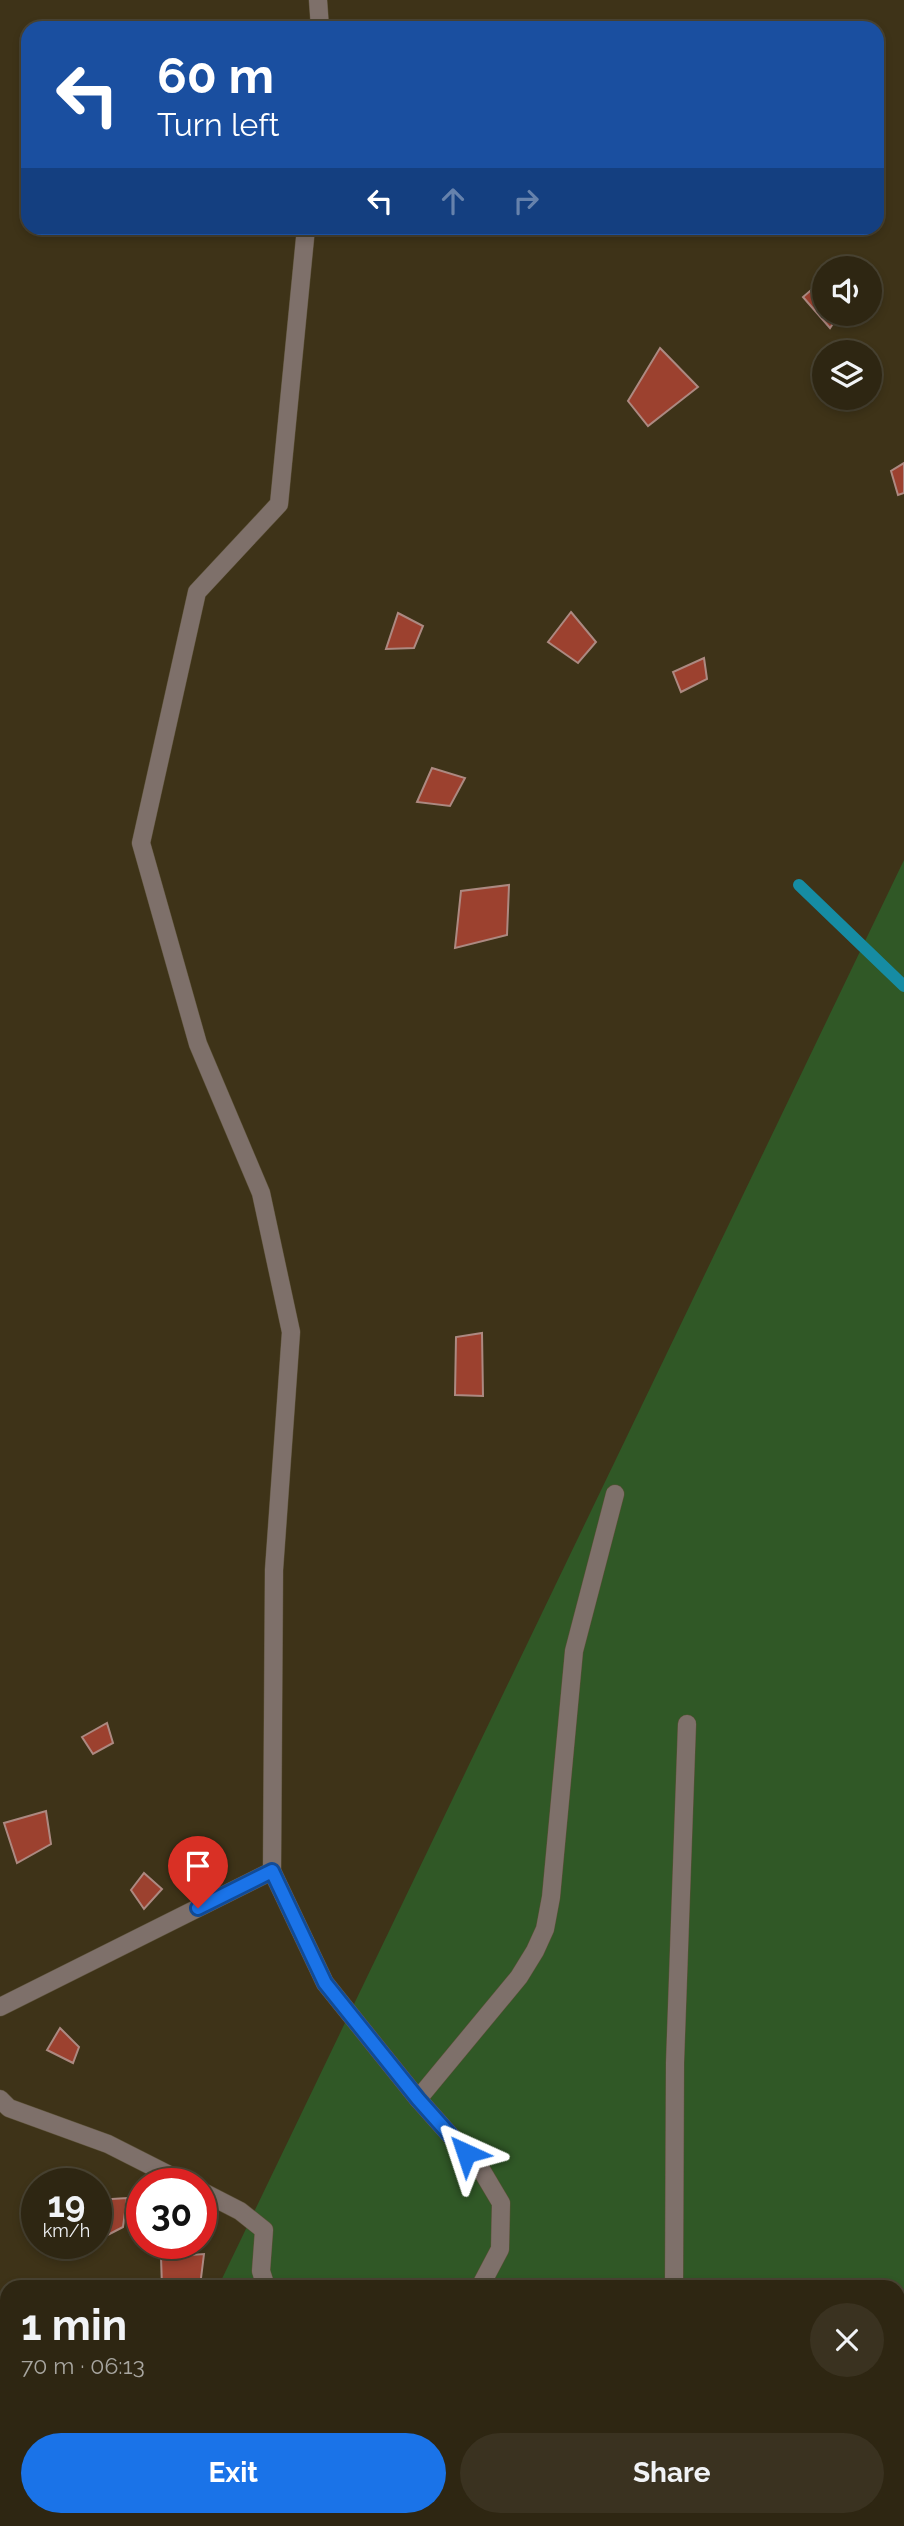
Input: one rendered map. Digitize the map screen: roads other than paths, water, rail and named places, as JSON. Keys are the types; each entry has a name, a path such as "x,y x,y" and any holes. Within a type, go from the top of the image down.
{"street":[{"path":"318,0 320,21"},
{"path":"305,235 279,504 197,592 141,843 198,1044 261,1193 291,1332 274,1570 272,1871 325,1983 418,2099 482,2171 500,2203 500,2249 484,2280"},
{"path":"418,2099 519,1977 545,1929 551,1897 573,1651 615,1494"},
{"path":"674,2280 675,2063 687,1724"},
{"path":"0,2007 272,1871"},
{"path":"0,2099 9,2108 108,2144 155,2168"},
{"path":"217,2199 240,2211 264,2230 261,2271 263,2280"}],"waterway":[{"path":"799,885 904,986"}]}
